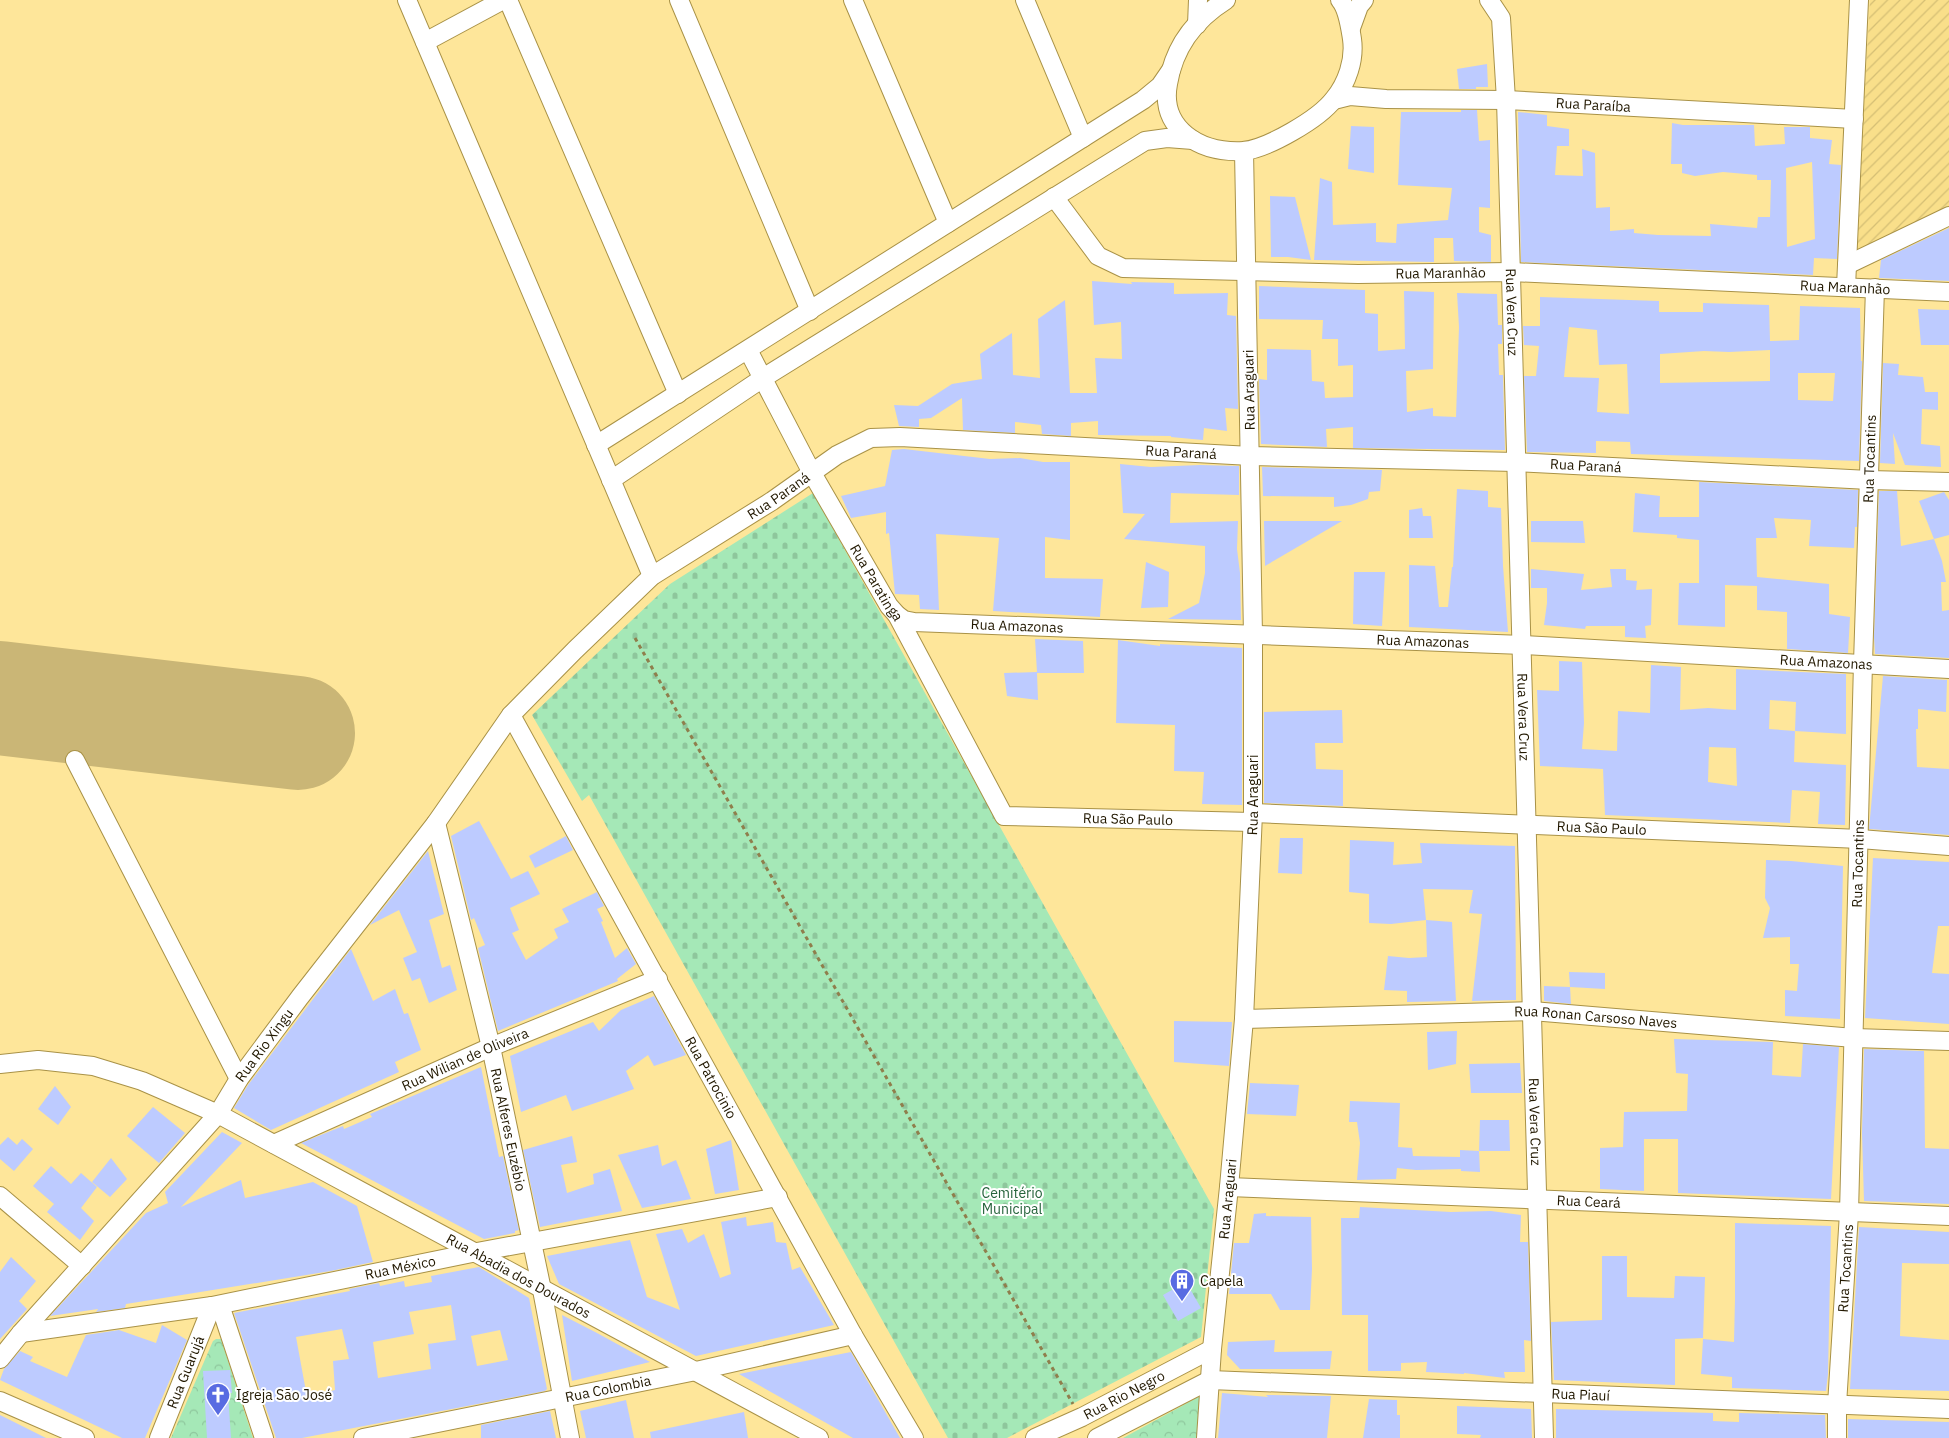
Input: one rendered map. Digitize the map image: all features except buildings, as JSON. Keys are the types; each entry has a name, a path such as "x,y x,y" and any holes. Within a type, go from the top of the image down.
{"street":[{"path":"407,0 652,576"},
{"path":"425,42 503,0"},
{"path":"508,0 678,394"},
{"path":"679,0 810,311"},
{"path":"853,0 948,223"},
{"path":"1025,0 1083,138"},
{"path":"1197,25 1198,0"},
{"path":"1226,0 1215,7 1181,43 1174,58 1168,86 1169,112 1176,126 1193,140 1208,148 1244,151 1269,144 1286,135 1305,124 1334,100 1349,72 1353,49 1350,28 1340,0"},
{"path":"1350,28 1359,6 1364,0"},
{"name":"Rua Vera Cruz","path":"1489,0 1500,18 1506,100 1523,644 1544,1438"},
{"path":"1846,287 1859,0"},
{"path":"596,445 1143,100 1160,86 1171,70"},
{"name":"Rua Paraíba","path":"1334,100 1350,96 1386,99 1506,100 1854,119"},
{"path":"611,480 763,378 1145,141 1167,138 1193,140"},
{"name":"Rua Araguari","path":"1206,1438 1212,1349 1244,1019 1252,818 1253,636 1251,456 1244,151"},
{"name":"Rua Maranhão","path":"1054,197 1098,256 1122,268 1358,274 1511,272 1949,292"},
{"path":"1847,265 1949,216"},
{"name":"Rua Tocantins","path":"1837,1438 1837,1405 1849,1213 1863,663 1876,288"},
{"name":"Rua Paratinga","path":"748,350 812,472 889,606 897,615 1004,816"},
{"name":"Rua Paraná","path":"511,715 652,576 772,501 837,455 871,438 883,436 1251,456 1516,462 1869,480 1949,482"},
{"name":"Rua Amazonas","path":"897,615 904,620 914,622 1253,636 1523,644 1949,669"},
{"name":"Rua Rio Xingu","path":"0,1359 20,1333 218,1114 239,1079 300,997 436,823 511,715"},
{"name":"Rua Patrocinio","path":"511,715 853,1335 914,1438"},
{"path":"75,760 239,1079"},
{"name":"Rua São Paulo","path":"1004,816 1252,818 1527,824 1860,839 1949,846"},
{"name":"Rua Alferes Euzébio","path":"436,823 491,1047 542,1290 570,1438"},
{"name":"Rua Wilian de Oliveira","path":"274,1144 491,1047 658,979"},
{"name":"Rua Ronan Carsoso Naves","path":"1244,1019 1532,1011 1854,1038 1949,1041"},
{"name":"Rua Abadia dos Dourados","path":"0,1064 38,1060 93,1066 142,1081 218,1114 819,1438"},
{"name":"Rua Ceará","path":"1229,1187 1949,1216"},
{"path":"0,1196 82,1266"},
{"name":"Rua México","path":"20,1333 216,1306 477,1252 778,1197"},
{"path":"216,1306 264,1438"},
{"name":"Rua Guarujá","path":"159,1438 216,1306"},
{"name":"Rua Colombia","path":"363,1438 696,1371 853,1335"},
{"name":"Rua Rio Negro","path":"1035,1438 1082,1417 1212,1349"},
{"name":"Rua Rio Negro","path":"1096,1438 1210,1380"},
{"name":"Rua Piauí","path":"1210,1380 1949,1409"},
{"path":"0,1401 85,1438"},
{"path":"1082,1417 1096,1438"}],"path":[{"path":"635,638 1072,1403 1082,1417"}],"shaded area":[{"path":"1870,0 1949,0 1949,208 1855,254"}],"green space":[{"name":"Cemitério Municipal","path":"813,493 1214,1209 1201,1337 1007,1438 948,1438 589,795 582,801 532,715 670,584"},
{"path":"221,1339 253,1438 171,1438 213,1341"},
{"path":"1202,1395 1197,1438 1123,1438"}],"runway":[{"path":"0,698 298,733"}],"place":[{"name":"Capela","path":"1182,1302"},
{"name":"Igreja São José","path":"218,1416"}]}
